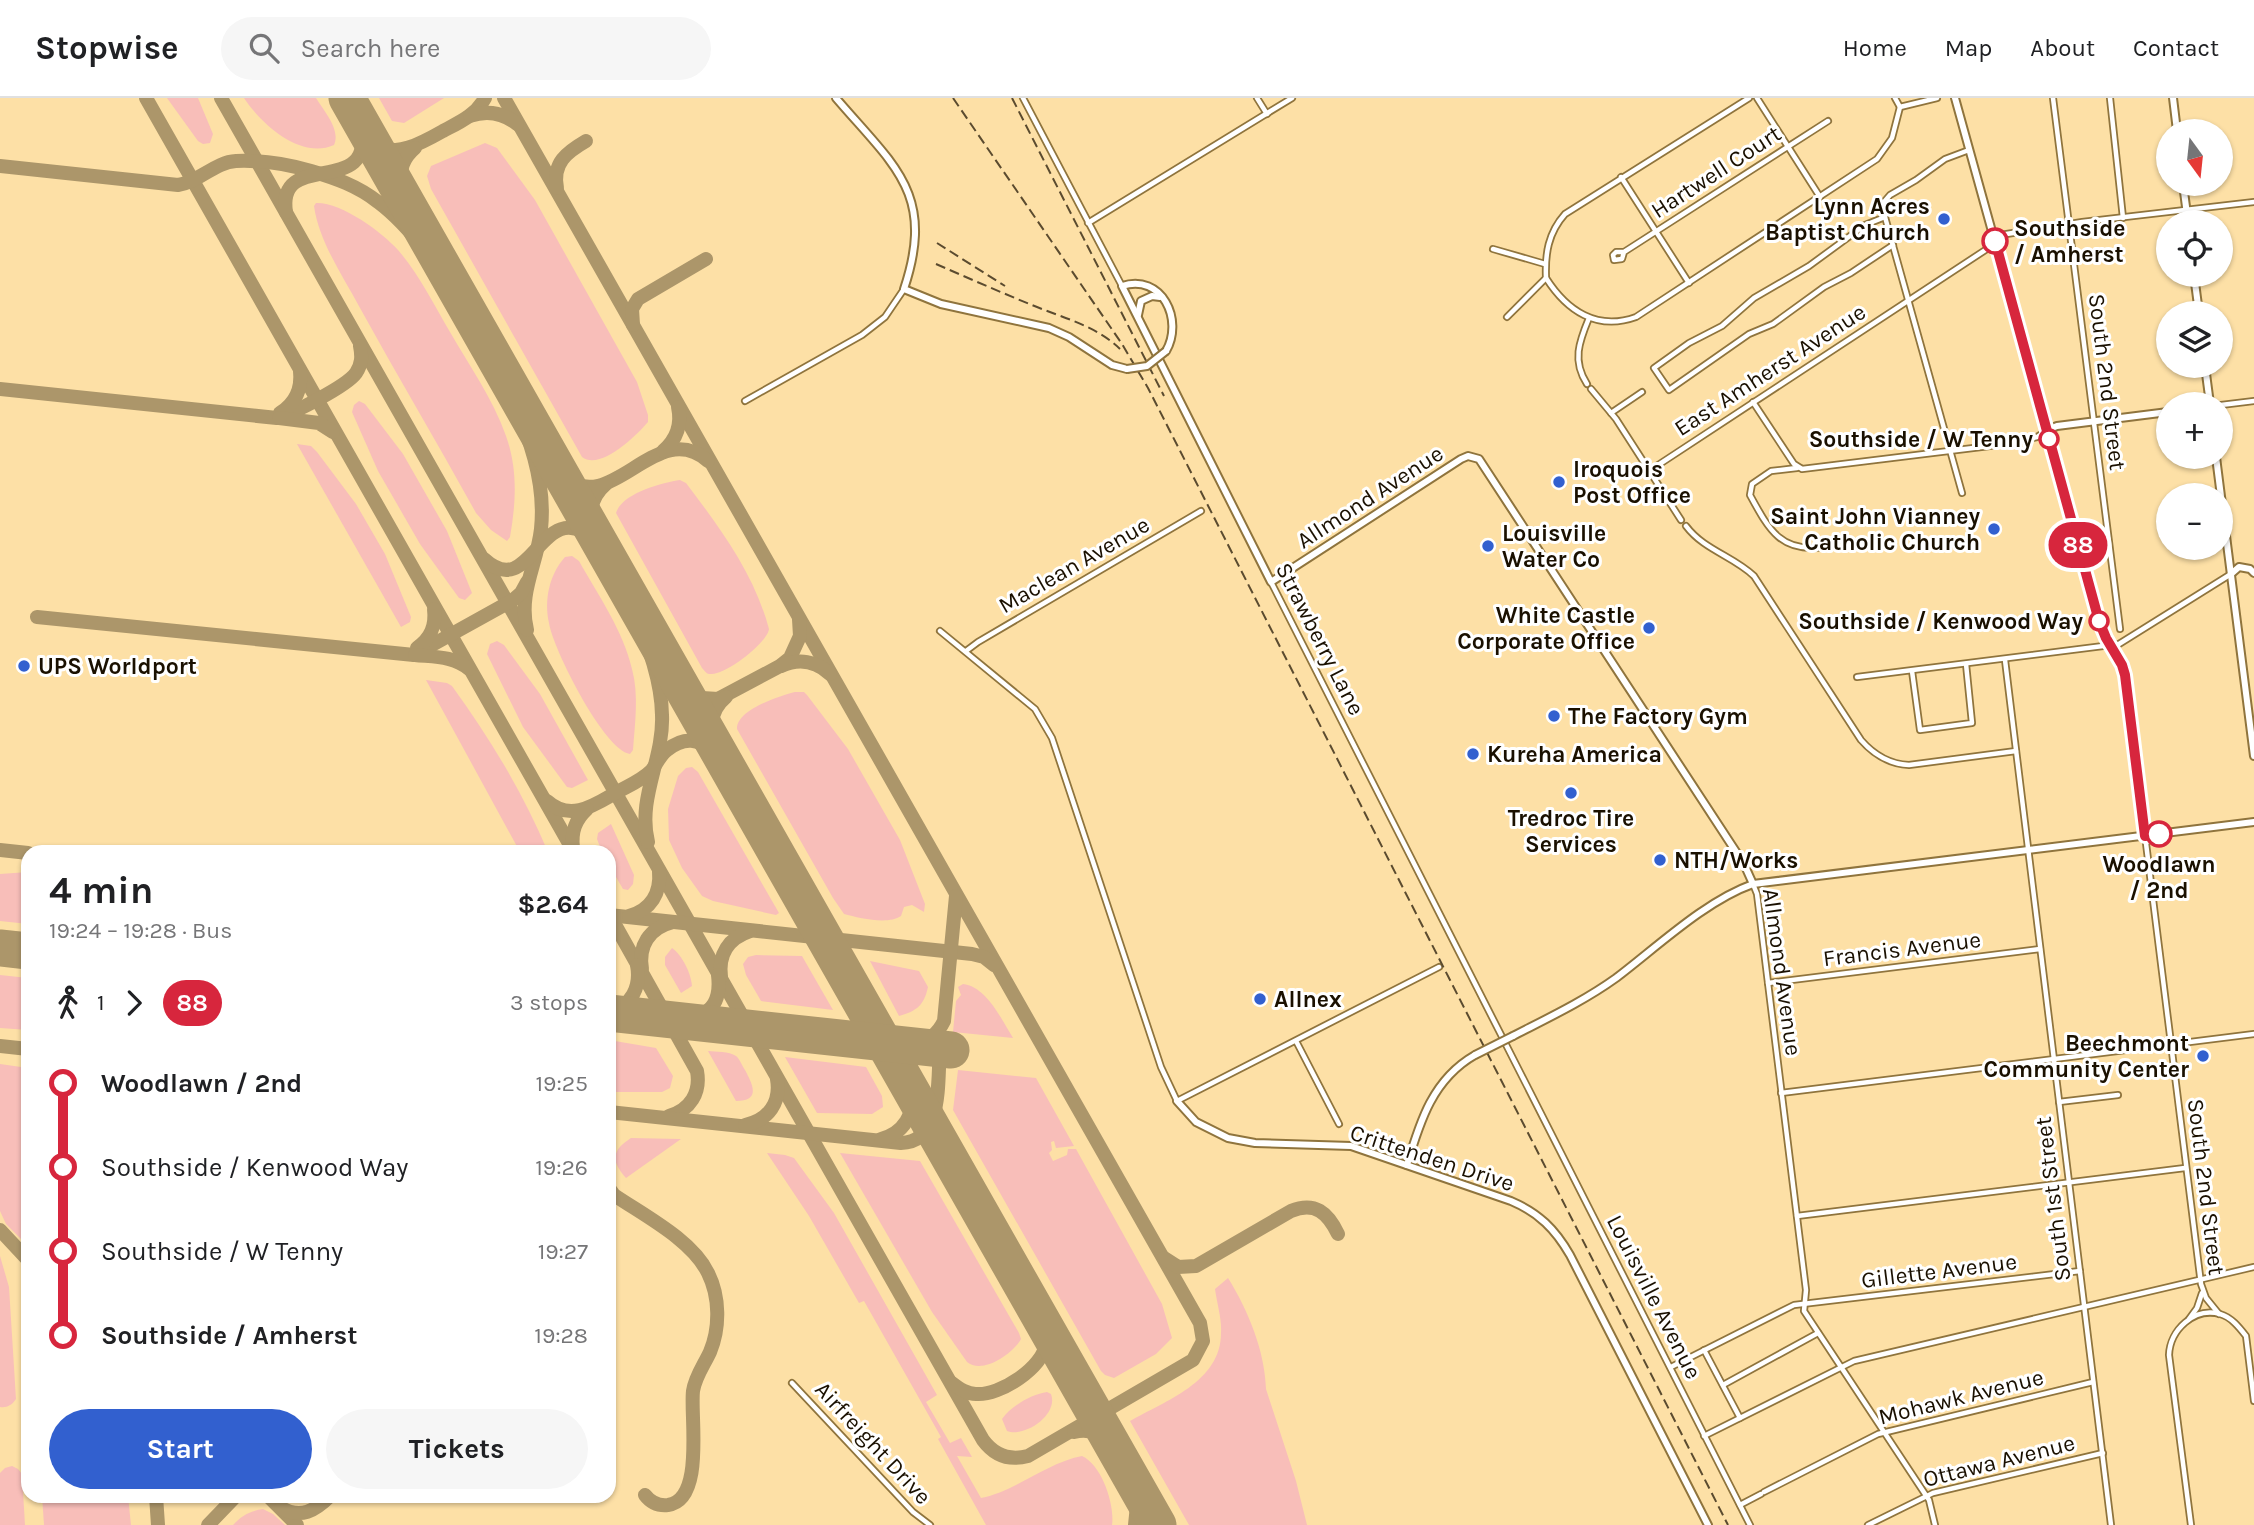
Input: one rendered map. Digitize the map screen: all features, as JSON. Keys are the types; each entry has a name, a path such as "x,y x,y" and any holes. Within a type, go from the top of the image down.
{"main road":[{"path":"836,98 905,181 912,200 916,221 915,256 904,289 941,304 1049,328 1069,337 1112,365 1127,369 1147,366 1166,351 1171,342 1174,327 1169,307 1162,297 1144,286 1122,286"},
{"path":"1955,98 2046,430 2057,426 2156,413"},
{"path":"2173,98 2176,119"},
{"name":"Strawberry Lane","path":"1122,286 1271,582"},
{"path":"1138,317 1141,301 1152,296 1162,297"},
{"name":"Allmond Avenue","path":"1271,582 1461,459 1476,457 1744,864 1754,884"},
{"path":"2218,469 2254,756"},
{"path":"2231,574 2239,567 2250,569 2254,573"},
{"path":"1407,1165 1434,1093 1452,1071 1475,1055 1604,987 1682,926 1741,888 1754,884 2254,822"},
{"name":"Crittenden Drive","path":"1177,1101 1196,1122 1212,1132 1236,1140 1350,1146 1527,1208 1551,1226 1570,1255 1708,1525"}],"street":[{"name":"Strawberry Lane","path":"1023,98 1122,286"},
{"path":"1257,98 1267,114"},
{"path":"1087,223 1292,98"},
{"path":"1749,98 1573,207 1559,220 1548,245 1546,278 1569,307 1589,318 1604,322 1626,321 1641,315 1867,166 1883,152 1892,138 1900,107 1895,98"},
{"path":"1757,98 1820,197"},
{"path":"1900,107 1937,98"},
{"name":"South 2nd Street","path":"2053,98 2120,629"},
{"path":"2110,98 2123,218"},
{"name":"Hartwell Court","path":"1624,252 1828,121"},
{"path":"1962,493 1883,207 1890,195 1949,157 1969,150"},
{"path":"1621,177 1689,283"},
{"path":"2194,210 2254,202"},
{"path":"1995,239 2069,225 2156,214"},
{"path":"1885,217 1865,225 1809,266 1754,298 1722,326 1689,343 1654,368 1669,390 1749,334 1777,322 1824,286 1851,273 1893,245"},
{"name":"East Amherst Avenue","path":"1649,471 1910,300 1995,239"},
{"path":"1493,249 1545,264"},
{"path":"1507,317 1546,278"},
{"path":"745,401 862,335 885,317 904,289"},
{"path":"1589,318 1579,342 1577,356 1581,373 1611,413 1681,520"},
{"path":"1611,413 1642,392"},
{"path":"2233,404 2254,401"},
{"path":"1753,402 1796,466"},
{"path":"1824,547 1804,549 1784,543 1750,495 1752,484 1768,473 1796,466 2016,442 2037,437 2046,430"},
{"name":"South 2nd Street","path":"2046,430 2099,621 2125,675 2202,1292 2219,1314 2235,1323 2246,1336 2254,1401"},
{"name":"Maclean Avenue","path":"966,651 1201,511"},
{"path":"1686,526 1704,545 1741,565 1754,576 1867,746 1879,756 1895,763 1924,763 2017,751"},
{"path":"1857,677 2111,646 2131,637 2231,574"},
{"name":"Strawberry Lane","path":"1271,582 1527,1085"},
{"name":"Crittenden Drive","path":"940,631 1035,709 1052,737 1161,1067 1177,1101"},
{"name":"South 1st Street","path":"2005,660 2111,1525"},
{"path":"1912,670 1920,730 1972,723 1965,664"},
{"name":"Allmond Avenue","path":"1754,884 1758,894 1806,1290 1804,1311 1926,1496 1935,1525"},
{"name":"Francis Avenue","path":"1768,983 2040,949"},
{"path":"1177,1101 1439,967"},
{"path":"1781,1093 2254,1034"},
{"path":"1296,1041 1339,1124"},
{"name":"Louisville Avenue","path":"1527,1085 1751,1525"},
{"path":"2059,1101 2118,1095"},
{"path":"1797,1216 2185,1168"},
{"path":"1704,1436 1854,1361 2254,1266"},
{"name":"Gillette Avenue","path":"1671,1367 1786,1308 1803,1304 2080,1271"},
{"path":"2191,1525 2169,1354 2173,1335 2197,1308 2202,1292"},
{"path":"2188,1320 2204,1314 2219,1314"},
{"path":"1723,1385 1818,1333"},
{"path":"1704,1350 1740,1418"},
{"name":"Airfreight Drive","path":"792,1382 913,1512 930,1525"},
{"name":"Mohawk Avenue","path":"1740,1505 1885,1432 2093,1382"},
{"name":"Ottawa Avenue","path":"1868,1525 1926,1496 2103,1453"}],"shaded area":[{"path":"167,98 198,98 213,134 210,143 203,144 198,141"},
{"path":"244,98 316,98 333,127 336,139 334,145 308,148 296,144 271,128"},
{"path":"379,98 444,98 404,123 392,121"},
{"path":"485,143 497,148 535,200 637,382 648,422 608,456 590,460 582,457 431,189 427,176 431,166"},
{"path":"316,203 337,207 349,213 372,227 398,250 419,279 480,382 501,422 513,461 515,499 510,537 507,541 491,530 476,513 339,271 321,233 314,206"},
{"path":"359,401 365,404 403,454 447,531 472,593 465,600 459,598 420,544 378,471 352,412"},
{"path":"297,444 311,446 317,452 356,504 385,554 411,617 410,622 401,627"},
{"path":"680,480 686,483 735,552 763,608 769,629 762,642 754,649 736,664 718,673 708,674 702,668 616,513 626,500 634,495 653,486"},
{"path":"572,556 579,561 602,600 628,655 636,699 633,750 630,754 607,736 581,697 560,654 549,623 549,588 565,557"},
{"path":"497,641 504,645 540,694 588,780 572,788 567,787 523,727 487,654 490,644"},
{"path":"426,680 452,686 505,766 545,845 516,845"},
{"path":"804,692 807,695 848,749 900,840 925,904 924,912 912,905 904,907 901,916 895,919 865,919 844,914 833,898 737,729 743,716 751,710 769,700"},
{"path":"692,767 698,772 779,913 776,915 713,901 702,896 682,868 669,840 668,809 678,776 686,768"},
{"path":"611,824 634,875 633,884 628,890 623,889 616,877 616,845 599,845 598,833"},
{"path":"21,872 21,923 0,921 0,874"},
{"path":"672,948 688,970 692,986 681,993 665,965 665,957"},
{"path":"802,956 833,1010 761,1001 746,975 743,964 748,957"},
{"path":"870,961 919,971 928,987 919,1006 899,1016"},
{"path":"0,975 21,977 21,1030 0,1028"},
{"path":"963,984 971,986 986,997 1013,1038 953,1032 956,1001 961,995 958,987"},
{"path":"616,1041 656,1048 673,1076 670,1088 662,1092 616,1092"},
{"path":"708,1051 730,1053 737,1057 752,1086 752,1095 749,1098 736,1101"},
{"path":"785,1057 866,1067 882,1096 883,1107 872,1114 817,1113"},
{"path":"0,1064 21,1067 21,1239 6,1224 0,1211"},
{"path":"958,1070 1036,1078 1074,1146 1056,1148 1054,1141 1051,1142 1052,1150 1049,1153 1053,1161 1067,1155 1068,1149 1076,1149 1162,1304 1172,1338 1156,1354 1114,1378 1101,1371 953,1110"},
{"path":"631,1138 681,1139 626,1178 616,1161 620,1147"},
{"path":"767,1153 794,1158 834,1213 937,1395 926,1402 950,1443 961,1438 972,1457 957,1456 981,1498 1082,1456 1096,1468 1106,1486 1112,1525 986,1525 938,1439 941,1437 864,1301 859,1303 809,1216"},
{"path":"840,1153 920,1161 1019,1333 1021,1339 1011,1351 997,1361 981,1366 967,1362 932,1312"},
{"path":"0,1256 9,1287 16,1399 9,1406 3,1407 0,1407"},
{"path":"1228,1278 1249,1317 1259,1346 1266,1389 1296,1481 1307,1525 1189,1525 1130,1421 1189,1388 1212,1365 1219,1350 1221,1333 1215,1289"},
{"path":"1047,1392 1051,1394 1052,1402 1045,1417 1031,1428 1007,1431 1002,1419 1006,1414 1022,1401"},
{"path":"12,1466 21,1473 21,1503 24,1503 25,1525 0,1525 0,1473"},
{"path":"42,1503 129,1503 131,1525 44,1525"},
{"path":"263,1509 285,1525 233,1525 246,1514"}],"taxiway":[{"path":"146,98 570,845"},
{"path":"221,98 983,1440 1002,1456 1028,1456 1193,1360 1203,1341 1200,1323 504,98"},
{"path":"349,98 377,142 385,148 395,150 423,142 461,121 472,114 485,98"},
{"path":"470,116 495,114 517,124"},
{"path":"286,212 287,193 296,182 342,169 355,161 362,147 360,124"},
{"path":"369,139 396,186"},
{"path":"557,188 557,172 562,159 586,141"},
{"path":"415,148 401,169 401,181 408,204 428,238"},
{"path":"0,166 178,185 228,162 255,161 302,169 346,183 378,202 399,220 418,242 455,293 517,398"},
{"path":"633,325 632,309 638,299 706,259"},
{"path":"0,389 277,418 319,399 351,379 360,363 360,346"},
{"path":"280,413 297,395 300,371"},
{"path":"509,392 529,442 541,493 541,529 526,591 527,630"},
{"path":"663,451 677,432 678,407"},
{"path":"279,418 319,423 333,432"},
{"path":"535,426 560,472 582,486 600,485 652,457 671,450 689,450 708,461"},
{"path":"562,480 610,563 640,625 659,687 662,731 648,794 648,842"},
{"path":"593,528 592,504 606,484"},
{"path":"484,559 501,569 514,568 561,529 576,529 595,540"},
{"path":"37,617 414,655 513,600 527,582"},
{"path":"417,648 432,631 434,609"},
{"path":"656,638 687,690 702,698 718,699 790,658 800,636 799,619"},
{"path":"415,655 450,659 469,669"},
{"path":"781,666 807,662 830,674"},
{"path":"721,753 714,738 712,723 716,710 726,697"},
{"path":"547,801 565,811 592,806 644,777 667,750 681,742 694,741 706,746 716,755 746,803"},
{"path":"573,845 575,827 579,817 587,809"},
{"path":"0,850 21,852"},
{"path":"629,916 643,910 653,900 659,871"},
{"path":"861,1039 897,1044 919,1043 937,1032 944,1021 956,896"},
{"path":"616,916 972,954 984,957 994,965"},
{"path":"642,969 642,953 647,939 657,929 673,922"},
{"path":"616,926 697,1071 697,1086 692,1100 683,1110 669,1116"},
{"path":"721,977 721,961 726,948 736,938 750,931"},
{"path":"616,1009 629,1000 636,988 637,965"},
{"path":"633,1014 677,1018 703,1013 713,1006 718,993 718,975"},
{"path":"689,1023 741,1029 753,1037"},
{"path":"0,1046 21,1048"},
{"path":"616,1113 901,1143 915,1140 925,1132 931,1121 938,1092 940,1049"},
{"path":"881,1139 901,1127 910,1115 911,1107 907,1086 889,1055"},
{"path":"745,1125 761,1119 772,1109 777,1095 777,1079"},
{"path":"616,1196 667,1230 691,1250 708,1273 717,1302 713,1343 693,1391 693,1456 687,1489 680,1500 668,1505 655,1503 645,1495"},
{"path":"1164,1258 1178,1267 1196,1266 1291,1211 1307,1207 1325,1215 1338,1234"},
{"path":"0,1230 21,1252"},
{"path":"952,1383 970,1393 986,1393 1008,1385 1038,1361 1046,1343 1046,1335 1036,1310 1018,1279"},
{"path":"1074,1432 1095,1433 1113,1446"},
{"path":"1131,1478 1138,1496 1135,1525"},
{"path":"156,1503 158,1525"},
{"path":"208,1525 229,1503"},
{"path":"275,1503 297,1525"},
{"path":"281,1508 301,1513 322,1503"}],"runway":[{"path":"347,98 1158,1525"},
{"path":"0,948 21,950"},
{"path":"616,1014 951,1050"}],"railway":[{"path":"953,98 1122,344 1148,388 1728,1525"},
{"path":"1012,98 1164,396"},
{"path":"937,243 1005,286"},
{"path":"936,264 1089,328 1120,349"}],"bus line":[{"name":"88","path":"1995,241 2099,621 2124,670 2145,836 2159,834"}],"place":[{"name":"Lynn Acres Baptist Church","path":"1944,219"},
{"name":"Southside / Amherst","path":"1995,241"},
{"name":"Southside / W Tenny","path":"2049,439"},
{"name":"Iroquois Post Office","path":"1559,482"},
{"name":"Saint John Vianney Catholic Church","path":"1994,529"},
{"name":"Louisville Water Co","path":"1488,546"},
{"name":"Southside / Kenwood Way","path":"2099,621"},
{"name":"White Castle Corporate Office","path":"1649,628"},
{"name":"UPS Worldport","path":"24,666"},
{"name":"The Factory Gym","path":"1554,716"},
{"name":"Kureha America","path":"1473,754"},
{"name":"Tredroc Tire Services","path":"1571,793"},
{"name":"Woodlawn / 2nd","path":"2159,834"},
{"name":"NTH/Works","path":"1660,860"},
{"name":"Allnex","path":"1260,999"},
{"name":"Beechmont Community Center","path":"2203,1056"}]}
